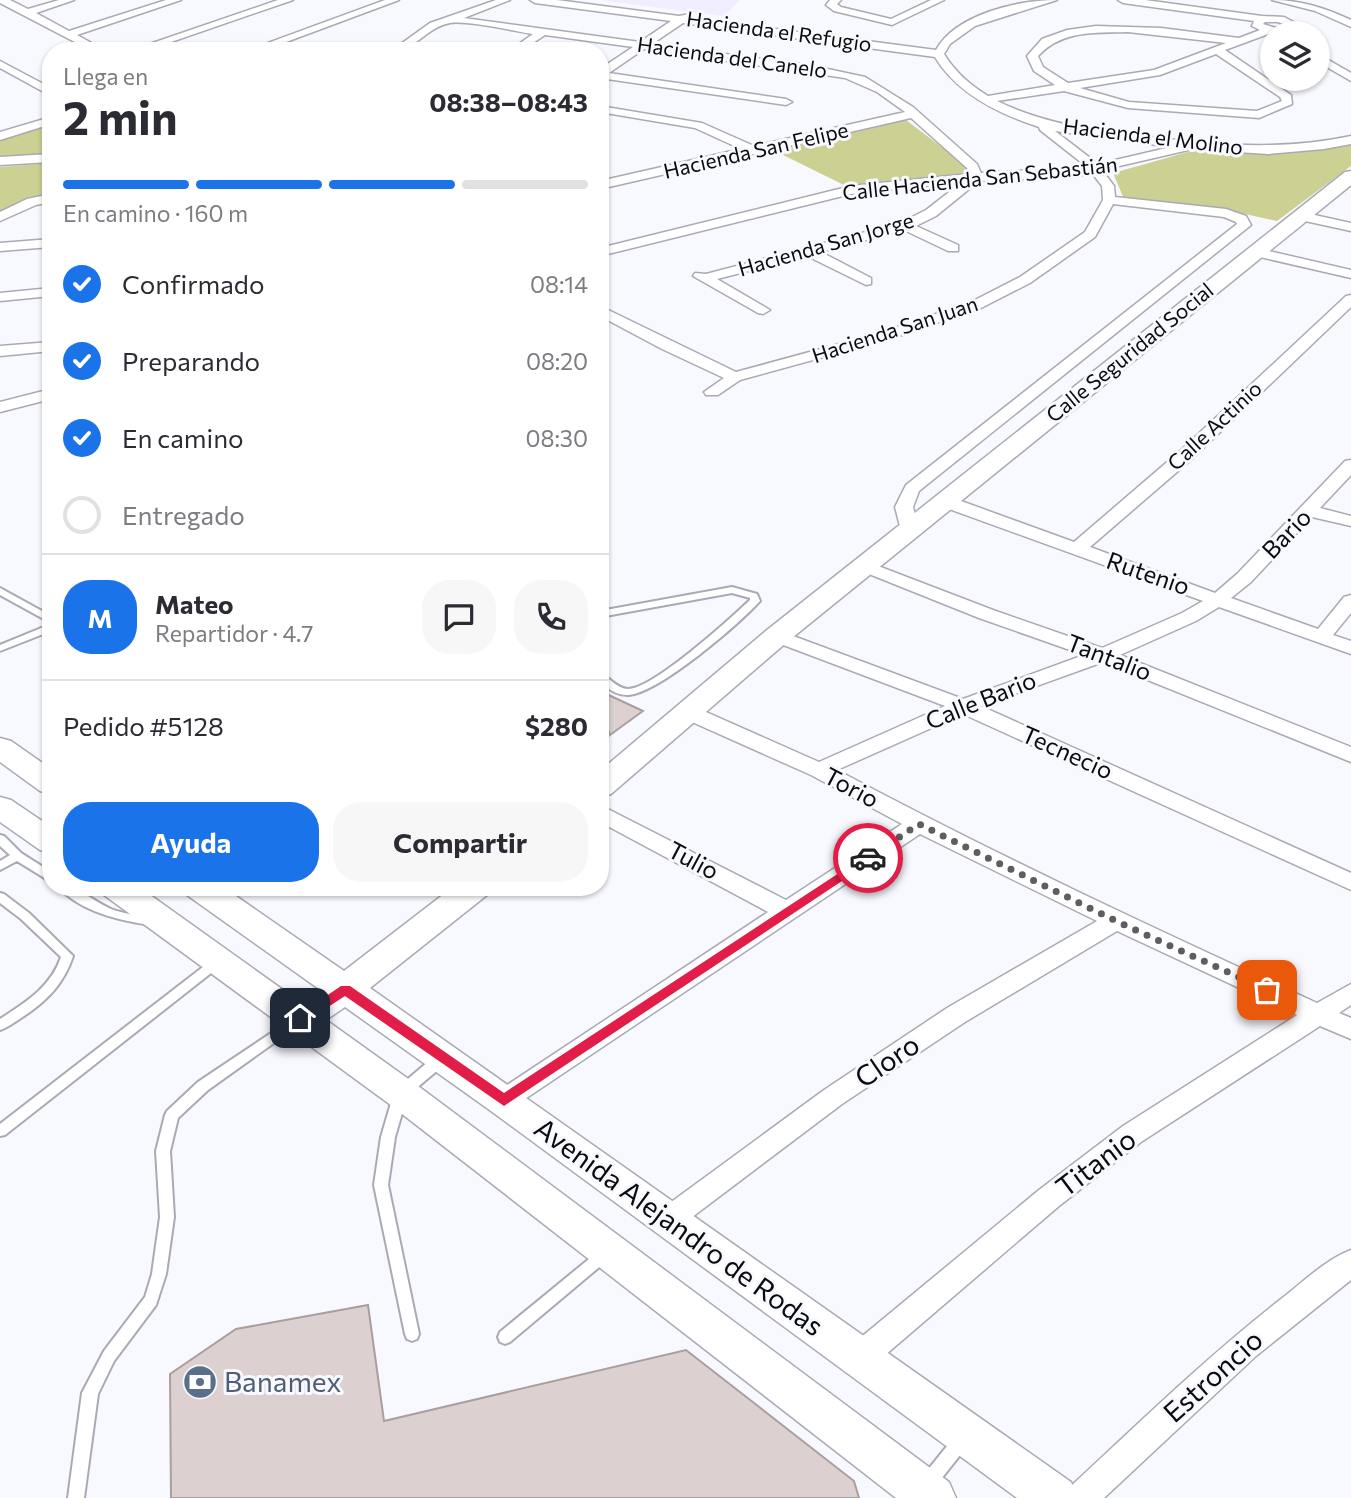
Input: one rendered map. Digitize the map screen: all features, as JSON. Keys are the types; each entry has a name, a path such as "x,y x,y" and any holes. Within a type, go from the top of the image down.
{"street":[{"path":"2,0 85,42"},
{"path":"27,13 69,0"},
{"path":"69,34 176,0"},
{"path":"161,42 288,0"},
{"path":"276,42 394,0"},
{"path":"409,42 449,19 505,0"},
{"name":"Hacienda el Refugio","path":"535,0 941,50"},
{"name":"Hacienda el Refugio","path":"575,0 685,17"},
{"path":"836,0 831,5 838,9 886,22 897,21 939,0"},
{"path":"941,50 973,23 1052,0"},
{"path":"1123,0 1287,21 1323,7"},
{"path":"1277,0 1323,7 1351,24"},
{"path":"353,3 371,8"},
{"path":"609,68 685,17"},
{"name":"Hacienda del Canelo","path":"449,19 845,75 868,82 912,114 974,167 976,177"},
{"path":"1260,25 1256,24 1262,19"},
{"path":"1217,50 1286,95 1288,102 1259,115 1128,105 1067,88 1038,69 1032,56 1049,41 1082,31 1109,27 1239,41"},
{"path":"528,42 541,33"},
{"path":"989,99 1156,73 1260,35"},
{"name":"Hacienda el Molino","path":"941,50 951,74 989,99 1033,121 1111,136 1196,145 1280,149 1351,139"},
{"path":"0,64 42,88"},
{"path":"1330,65 1351,79"},
{"path":"609,75 786,102"},
{"path":"609,110 698,125 754,151"},
{"name":"Hacienda San Felipe","path":"609,183 912,114"},
{"path":"1033,121 1078,151 1097,169 1108,186 1109,200"},
{"path":"0,136 42,123"},
{"name":"Calle Hacienda San Sebastián","path":"609,250 851,190 976,177 1044,175 1097,169 1196,145"},
{"path":"0,161 42,159"},
{"name":"Hacienda San Jorge","path":"763,310 699,275 811,252 905,226 931,213 976,177"},
{"name":"Calle Seguridad Social","path":"609,780 777,636 1348,181"},
{"path":"0,216 42,200"},
{"name":"Calle Seguridad Social","path":"910,530 904,506 912,489 1244,225 1241,219 1194,208 1109,200"},
{"name":"Hacienda San Juan","path":"712,391 735,377 947,317 997,295 1024,280 1090,233 1109,200"},
{"path":"1301,216 1351,227"},
{"path":"905,226 953,248"},
{"path":"0,247 42,244"},
{"path":"811,252 866,281"},
{"path":"1256,252 1351,274"},
{"path":"0,297 42,293"},
{"name":"Calle Actinio","path":"1077,549 1186,455 1351,299"},
{"path":"609,315 667,346 735,377"},
{"path":"0,351 42,347"},
{"path":"0,407 42,396"},
{"name":"Bario","path":"1219,599 1244,578 1310,511 1351,465"},
{"name":"Rutenio","path":"944,501 1351,648"},
{"path":"1310,511 1351,521"},
{"name":"Tantalio","path":"864,566 986,614 1103,654 1351,755"},
{"name":"Calle Bario","path":"819,770 964,706 1103,654 1189,618 1219,599"},
{"path":"1321,638 1351,601"},
{"name":"Tecnecio","path":"777,636 964,706 1351,882"},
{"name":"Torio","path":"690,713 819,770 919,824 1116,921 1351,1029"},
{"path":"0,748 42,778"},
{"path":"0,807 42,836"},
{"name":"Tulio","path":"609,817 786,911"},
{"path":"504,1100 919,824"},
{"path":"129,896 401,1093 924,1495"},
{"name":"Avenida Alejandro de Rodas","path":"212,896 504,1100 1055,1498"},
{"path":"300,1018 345,989 464,896"},
{"name":"Cloro","path":"669,1219 833,1097 934,1030 1116,921"},
{"name":"Titanio","path":"859,1358 1049,1199 1132,1134 1351,993"},
{"name":"Estroncio","path":"1081,1498 1203,1383 1294,1304 1351,1263"}],"lane":[{"path":"609,612 732,590 747,592 754,596 755,601 719,634 648,686 628,692 609,684"},
{"path":"0,591 42,615"},
{"path":"0,648 42,633"},
{"path":"0,839 17,856 42,872"},
{"path":"0,866 17,856"},
{"path":"79,896 107,913 166,922"},
{"path":"0,897 25,916 67,956 57,983 37,1001 0,1025"},
{"path":"0,1131 218,961"},
{"path":"76,1498 90,1392 109,1356 151,1300 159,1274 167,1217 163,1151 172,1115 203,1086 300,1018"},
{"path":"412,1334 381,1185 388,1137 401,1093 443,1057"},
{"path":"505,1337 608,1252"},
{"path":"924,1495 967,1433"}],"shaded area":[{"path":"599,0 740,0 724,16"}],"green space":[{"path":"906,120 976,173 973,178 877,182 848,187 775,151"},
{"path":"42,127 42,155 0,158 0,141"},
{"path":"1351,144 1351,166 1277,221 1227,210 1124,199 1113,173 1195,150 1268,152"},
{"path":"42,164 42,196 30,197 0,211 0,167"}],"building":[{"path":"609,695 643,711 610,735"},
{"path":"368,1305 384,1421 686,1350 854,1481 859,1498 171,1498 170,1374 236,1329"}],"way so far":[{"path":"868,858 919,824 1116,921 1267,990"}],"place":[{"name":"Banamex","path":"200,1382"}],"route":[{"path":"300,1018 345,989 504,1100 868,858"}]}
